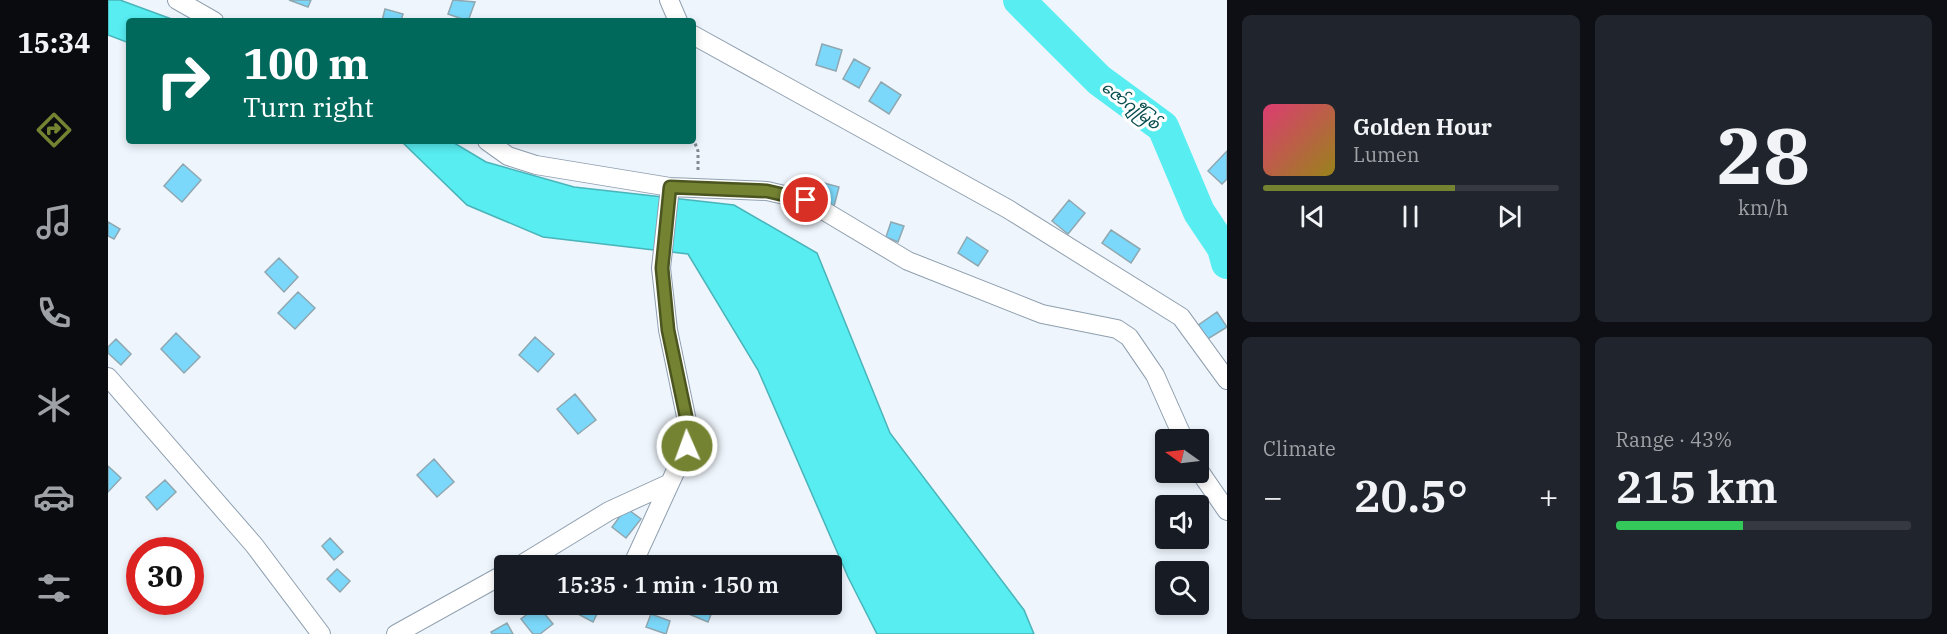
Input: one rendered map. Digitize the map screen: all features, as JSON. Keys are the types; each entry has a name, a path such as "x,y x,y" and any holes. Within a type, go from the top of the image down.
{"street":[{"path":"177,0 209,18"},
{"path":"669,0 677,18"},
{"path":"696,37 1008,209 1181,317 1227,380"},
{"path":"492,144 508,156 536,165 676,190 767,191 806,200 908,261 1042,314 1117,329 1129,338 1155,375 1179,429"},
{"path":"637,555 687,446 688,426 668,330 662,256 676,190"},
{"path":"108,377 254,545 321,634"},
{"path":"1208,483 1227,511"},
{"path":"537,555 609,511 668,484"},
{"path":"396,634 494,580"}],"path":[{"path":"676,190 700,168 694,144"}],"water":[{"path":"108,0 120,0 169,18 126,18 126,42 108,35"},
{"path":"404,144 456,144 486,162 574,187 734,205 817,253 890,433 1024,610 1034,634 877,634 848,577 842,563 842,555 838,555 758,370 688,254 543,237 467,205"}],"building":[{"path":"289,0 311,0 308,7"},
{"path":"453,0 475,2 469,18 459,18 448,14"},
{"path":"385,9 403,14 402,18 383,18"},
{"path":"822,44 842,50 836,71 816,65"},
{"path":"854,59 870,68 859,88 843,79"},
{"path":"881,82 901,95 889,114 869,101"},
{"path":"1227,151 1227,179 1222,184 1208,171"},
{"path":"183,164 201,180 182,202 164,186"},
{"path":"809,179 839,187 834,206 804,198"},
{"path":"1069,200 1085,213 1068,234 1052,221"},
{"path":"108,222 120,229 114,239 108,236"},
{"path":"891,222 904,226 898,242 886,237"},
{"path":"1111,230 1140,249 1131,263 1102,243"},
{"path":"967,237 988,251 978,266 958,253"},
{"path":"279,258 298,277 284,292 265,272"},
{"path":"298,292 315,308 295,329 278,313"},
{"path":"1217,312 1227,327 1206,340 1197,326"},
{"path":"176,333 200,357 184,373 161,349"},
{"path":"535,337 554,354 538,372 519,355"},
{"path":"116,339 131,354 121,365 108,353 108,347"},
{"path":"575,394 596,420 578,434 557,409"},
{"path":"434,459 454,482 437,497 417,475"},
{"path":"108,466 121,478 108,492"},
{"path":"165,480 176,492 157,510 146,497"},
{"path":"626,508 641,519 626,538 612,527"},
{"path":"330,538 343,552 334,560 322,546"},
{"path":"337,569 350,581 340,592 327,579"},
{"path":"526,615 546,615 553,624 540,634 533,634 521,619"},
{"path":"580,615 596,615 593,622"},
{"path":"651,615 670,621 666,634 646,627"},
{"path":"691,615 711,615 708,622"},
{"path":"507,623 513,634 492,634 491,632"}],"waterway":[{"name":"ဇော်ဂျီမြစ်","path":"1019,0 1099,80 1163,127 1199,212 1223,248 1227,263"}],"route":[{"path":"687,446 688,426 668,330 662,268 670,187 767,191 806,200"}]}
